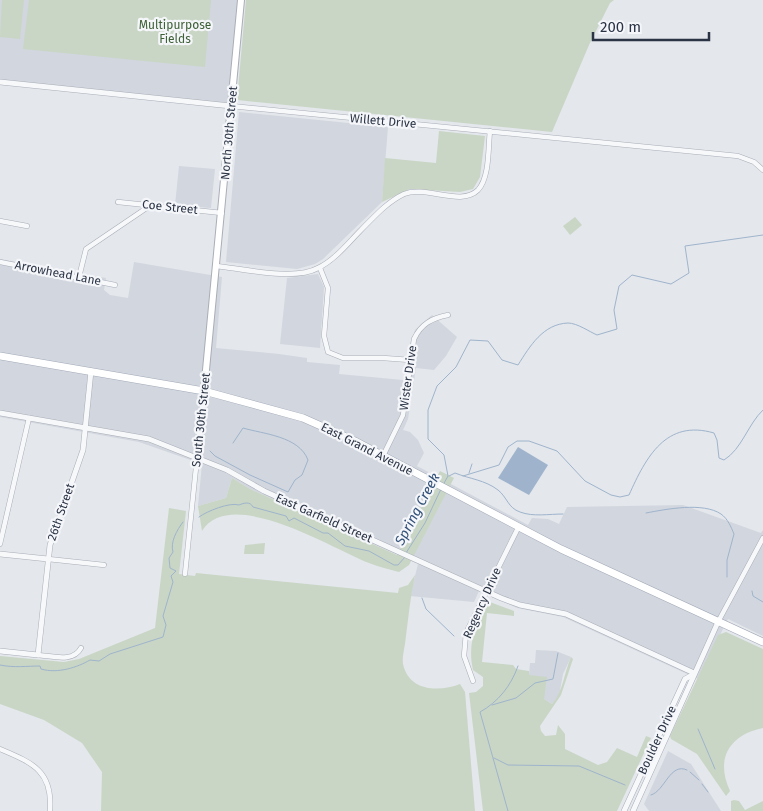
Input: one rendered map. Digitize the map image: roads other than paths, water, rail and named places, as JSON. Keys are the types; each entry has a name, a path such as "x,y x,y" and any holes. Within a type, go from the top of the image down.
{"main road":[{"name":"North 30th Street","path":"217,266 241,0"},
{"name":"South 30th Street","path":"204,391 217,266"},
{"name":"East Grand Avenue","path":"0,356 204,391 303,418 383,456 518,528 763,642"}],"street":[{"name":"Willett Drive","path":"0,82 738,156 754,162 763,170"},
{"path":"217,266 307,273 320,268 392,201 405,194 424,192 463,196 474,193 484,180 490,131"},
{"name":"Coe Street","path":"118,202 222,213"},
{"path":"79,277 86,249 151,205"},
{"path":"0,221 28,226"},
{"name":"Arrowhead Lane","path":"0,262 115,285"},
{"path":"320,268 328,288 324,336 328,352 343,358 410,360"},
{"name":"Wister Drive","path":"383,456 403,415 414,339 419,330 434,319 448,315"},
{"name":"26th Street","path":"38,655 50,545 83,450 91,371"},
{"name":"South 30th Street","path":"185,574 204,391"},
{"name":"East Garfield Street","path":"0,413 149,439 197,458 485,590 520,605 566,614 694,673"},
{"path":"0,544 29,418"},
{"name":"Regency Drive","path":"473,681 467,670 464,647 466,633 485,590 518,528"},
{"name":"Boulder Drive","path":"633,811 718,622 763,538"},
{"path":"0,554 104,564"},
{"path":"0,651 70,657 75,656 81,648"},
{"name":"Boulder Drive","path":"624,811 685,679 694,673"},
{"path":"0,749 31,763 39,770 50,789 50,811"}],"water":[{"path":"518,447 548,465 529,495 498,478"}],"waterway":[{"name":"Spring Creek","path":"443,485 448,476 444,455 428,439 428,410 437,386 456,367 470,340 488,341 502,360 518,365 538,337 551,327 559,324 575,324 597,335 617,329 614,310 619,286 632,275 671,284 689,273 685,246 763,235"},
{"path":"463,476 499,465 508,447 517,441 529,441 557,451 585,481 611,495 620,497 629,495 651,455 670,436 683,431 697,430 714,433 717,440 719,458 724,460 736,450 753,422 763,410"},
{"path":"210,451 215,456 250,475 288,492 295,480 302,475 308,460 297,446 270,434 243,428 233,443"},
{"path":"469,473 472,464"},
{"path":"449,476 455,473 488,484 498,490 513,508 525,514 563,514"},
{"name":"Spring Creek","path":"406,553 425,523 441,489"},
{"name":"Spring Creek","path":"199,517 224,506 249,503 253,507 286,516 289,521 294,518 323,533 328,533 345,546 369,551 394,565 398,565 405,557"},
{"path":"646,513 674,508 695,507 713,510 721,514 734,534 727,560 727,577"},
{"name":"Spring Creek","path":"0,665 15,667 40,666 41,669 61,670 90,660 99,661 110,654 163,637 166,625 163,616 173,582 171,576 176,571 170,568 169,558 173,552 172,544 175,536 183,522"},
{"path":"752,591 753,596 763,602"},
{"path":"422,598 426,609 454,636"},
{"path":"492,705 516,698 535,683 553,679 558,653"},
{"path":"508,811 480,712 503,693 512,680 518,666"},
{"path":"698,729 715,769"},
{"path":"494,758 508,765 579,766 625,785"},
{"path":"651,795 676,770 687,770"},
{"path":"690,772 699,780"},
{"path":"702,784 708,792"}],"park label":[{"name":"Multipurpose Fields","path":"175,32"}]}
